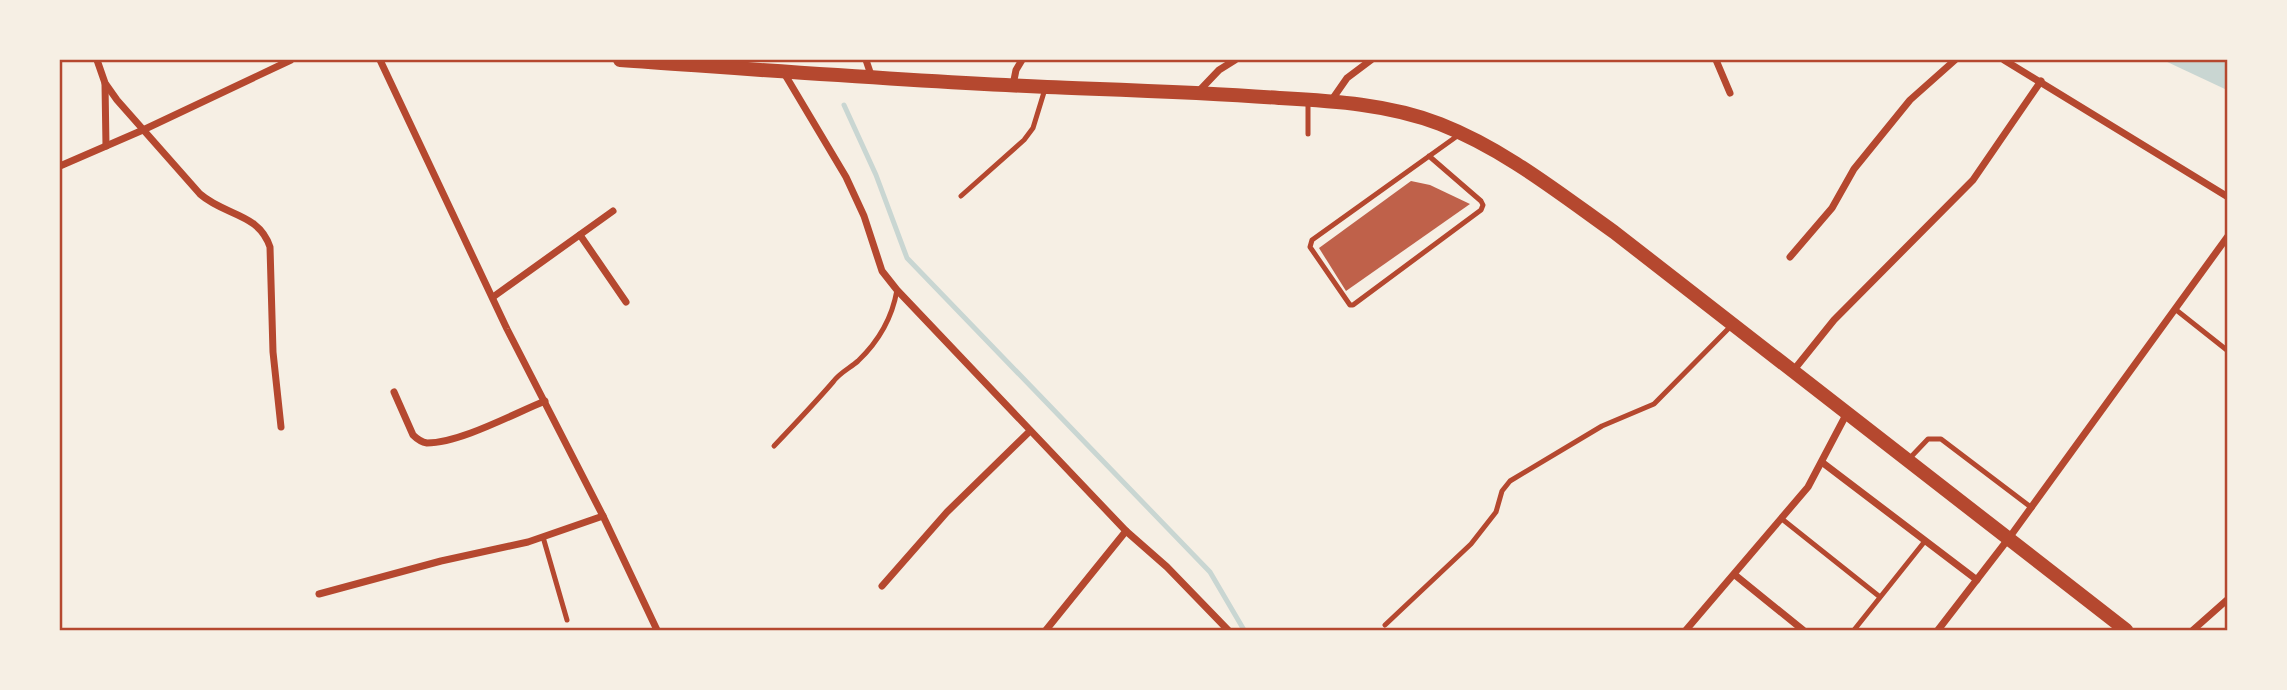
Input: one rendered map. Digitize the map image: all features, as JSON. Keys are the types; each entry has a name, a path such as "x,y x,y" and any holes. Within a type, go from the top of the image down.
{"main road":[{"path":"620,60 872,78 1198,92 1308,100 1391,109 1438,123 1530,173 1614,232 2126,631"}],"street":[{"path":"97,60 105,83 106,146"},
{"path":"60,166 291,60"},
{"path":"380,60 657,631"},
{"path":"866,60 872,78"},
{"path":"1013,85 1016,70 1022,60"},
{"path":"1198,92 1219,70 1234,60"},
{"path":"1331,102 1347,78 1371,60"},
{"path":"1716,60 1730,93"},
{"path":"1790,257 1832,208 1854,169 1910,100 1955,60"},
{"path":"2004,60 2228,197"},
{"path":"783,72 846,177 864,216 882,271 897,290 1126,531 1167,568 1228,631"},
{"path":"1793,370 1834,320 1973,180 2041,81"},
{"path":"105,83 200,194 215,206 252,222 266,235 270,247 273,352 282,427"},
{"path":"493,297 613,211"},
{"path":"580,235 626,302"},
{"path":"1938,631 2032,508 2228,236"},
{"path":"394,392 413,435 418,441 425,443 465,434 544,401"},
{"path":"1686,631 1808,487 1847,412"},
{"path":"882,586 947,512 1030,431"},
{"path":"1822,463 1977,580"},
{"path":"319,594 543,537 603,516"},
{"path":"1046,631 1126,531"},
{"path":"1735,575 1803,631"},
{"path":"2193,631 2228,599"}],"lane":[{"path":"961,196 1024,140 1033,128 1046,87"},
{"path":"1308,100 1308,134"},
{"path":"1429,156 1481,201 1481,210 1350,305 1310,244 1429,156 1461,134"},
{"path":"774,446 834,380 874,344 889,321 897,290"},
{"path":"2175,309 2228,351"},
{"path":"1385,625 1471,544 1496,512 1502,491 1510,481 1602,426 1654,404 1733,324"},
{"path":"1908,460 1928,439 1941,439 2032,508"},
{"path":"1782,519 1881,597"},
{"path":"543,537 566,620"},
{"path":"1854,631 1925,541"}],"shaded area":[{"path":"2163,60 2227,60 2227,90"}],"building":[{"path":"1411,181 1430,185 1470,204 1346,291 1319,248"}],"waterway":[{"path":"844,105 876,175 907,258 1210,572 1244,630"}]}
